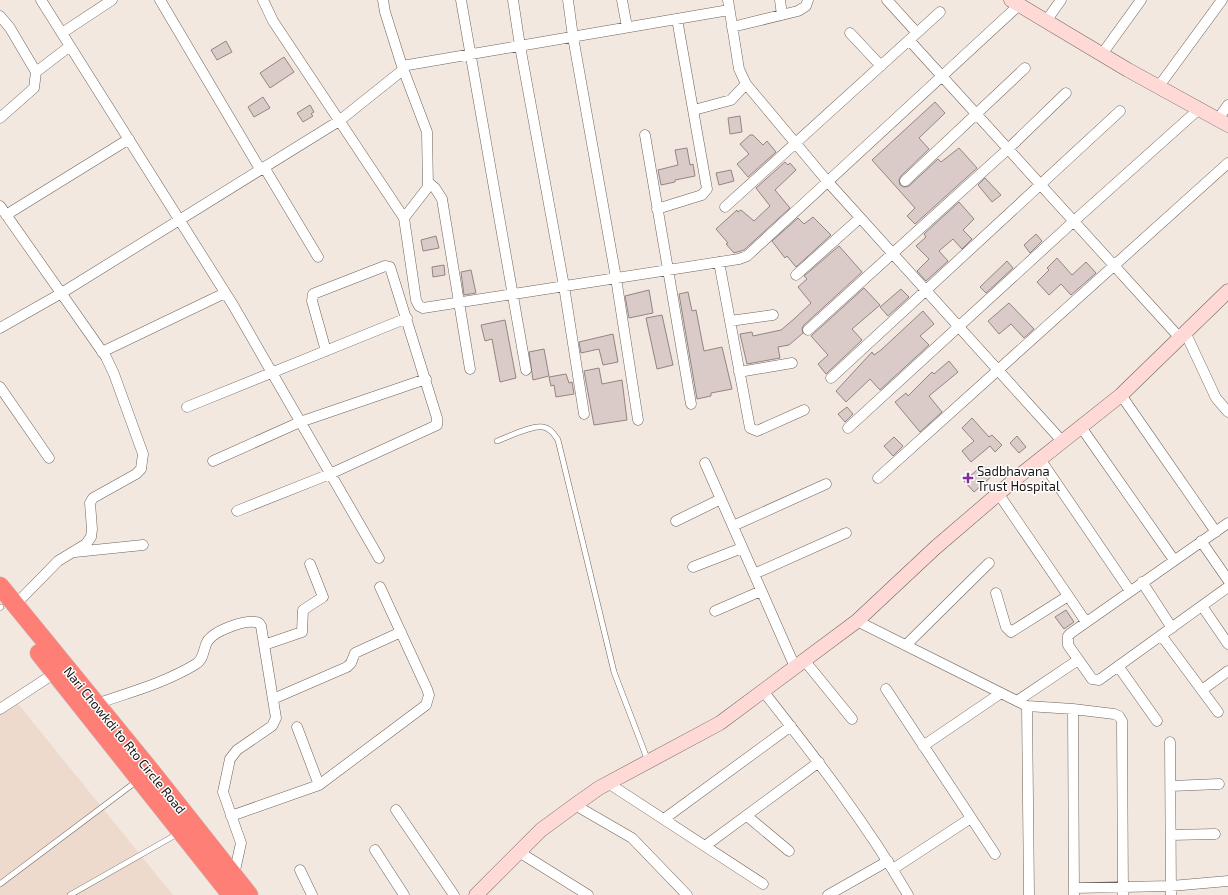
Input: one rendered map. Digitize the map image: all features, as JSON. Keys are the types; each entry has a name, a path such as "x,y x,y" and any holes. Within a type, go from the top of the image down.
{"highway":[{"name":"Nari Chowkdi to Rto Circle Road","path":"0,586 4,606 96,704 145,775 234,875 249,895"},
{"path":"4,606 55,673 145,775 181,832 230,895"}],"street":[{"path":"41,0 226,293 379,558"},
{"path":"62,33 112,0"},
{"path":"160,0 318,257"},
{"path":"263,0 272,20 404,218 417,304 423,308 738,259 753,251 828,182 942,76 1015,2 1102,54 1223,122 1228,105"},
{"path":"383,0 385,12 403,68 427,132 428,187 404,218"},
{"path":"461,0 526,370"},
{"path":"513,0 564,286 584,414"},
{"path":"568,0 573,37 616,278 638,420"},
{"path":"622,0 627,28"},
{"path":"780,0 782,15"},
{"path":"732,27 803,9 808,0"},
{"path":"887,0 942,76 1114,265 1182,334 1216,398 1228,412"},
{"path":"1046,21 1061,0"},
{"path":"1102,54 1141,0"},
{"path":"1158,86 1222,0"},
{"path":"0,328 60,294 180,218 339,121 403,68 470,54 677,19 729,5 739,69 746,84 828,182 1062,441"},
{"path":"725,207 940,12"},
{"path":"0,16 10,28 36,72 34,88 0,118"},
{"path":"657,209 702,195 708,189 677,19"},
{"path":"850,33 881,66"},
{"path":"36,72 70,46"},
{"path":"905,181 1025,68"},
{"path":"694,110 731,100 746,84"},
{"path":"808,330 1008,149 1066,93"},
{"path":"848,428 1074,221 1200,109"},
{"path":"831,378 1120,111"},
{"path":"645,135 691,404"},
{"path":"6,215 129,139"},
{"path":"878,478 1228,163"},
{"path":"428,183 435,188 442,200 470,369"},
{"path":"0,206 60,294 102,352 114,374 143,454 141,469 136,474 93,498 90,503 92,529 91,537 86,544 58,561 4,606"},
{"path":"796,275 860,218"},
{"path":"719,262 748,425 757,431 804,410"},
{"path":"237,511 330,474 437,425 437,418 407,318 391,269 387,266 313,294 312,301 326,351"},
{"path":"476,895 541,830 575,805 608,783 720,722 857,621 998,493 1121,395 1182,334 1228,291"},
{"path":"102,352 226,293"},
{"path":"730,321 773,315"},
{"path":"187,407 407,318"},
{"path":"739,372 792,363"},
{"path":"214,461 300,422 426,380"},
{"path":"0,387 48,458"},
{"path":"1121,395 1216,532"},
{"path":"1081,427 1174,560"},
{"path":"1040,459 1130,591"},
{"path":"705,463 761,591 799,664 852,719"},
{"path":"733,526 826,484"},
{"path":"998,493 1086,622"},
{"path":"676,521 721,500"},
{"path":"1228,524 1201,541 1086,622 1068,636 1068,645 1092,679 1096,680 1172,628 1228,587"},
{"path":"754,574 846,533"},
{"path":"1201,541 1228,580"},
{"path":"73,552 143,545"},
{"path":"693,566 742,548"},
{"path":"906,645 989,563"},
{"path":"264,645 302,632 303,610 323,597 310,564"},
{"path":"1142,582 1172,628"},
{"path":"231,816 319,785 426,705 429,695 427,689 380,586"},
{"path":"715,611 761,591"},
{"path":"996,593 1006,627 1011,632 1068,596"},
{"path":"1202,606 1228,644"},
{"path":"96,704 154,684 196,664 202,658 209,639 232,625 252,621 259,623 276,712 275,722 237,750 230,759 223,792 241,843 234,875"},
{"path":"857,621 1027,706 1073,709 1114,714 1119,716 1122,721 1123,891"},
{"path":"274,699 347,667 351,663 355,652 401,632"},
{"path":"1162,635 1218,712"},
{"path":"1017,701 1078,660"},
{"path":"1118,666 1157,721"},
{"path":"1202,690 1228,671"},
{"path":"0,709 55,673"},
{"path":"886,689 995,854"},
{"path":"763,691 820,762 890,865 908,895"},
{"path":"923,746 1001,693"},
{"path":"1027,706 1029,895"},
{"path":"1073,709 1074,891 1171,890 1228,880"},
{"path":"664,819 791,726"},
{"path":"297,727 319,785"},
{"path":"1170,742 1171,890"},
{"path":"706,846 820,762"},
{"path":"608,783 763,884"},
{"path":"1171,786 1218,784"},
{"path":"575,805 632,838 687,895"},
{"path":"396,810 454,895"},
{"path":"747,816 789,851"},
{"path":"828,895 890,865 971,818"},
{"path":"1171,835 1215,834"},
{"path":"375,850 404,895"},
{"path":"519,852 588,895"},
{"path":"300,870 312,895"}],"lane":[{"path":"497,441 534,428 544,427 552,431 558,440 614,672 648,761"},
{"path":"0,884 145,775"},
{"path":"70,895 181,832"}],"shaded area":[{"path":"14,699 173,895 0,895 0,709"}],"building":[{"path":"226,41 232,52 217,60 211,50"},
{"path":"284,57 294,72 270,88 260,73"},
{"path":"263,97 270,108 254,117 248,107"},
{"path":"935,102 945,113 919,138 929,149 901,176 899,180 900,185 904,187 909,186 938,159 941,162 959,148 977,168 915,224 907,216 915,208 872,160"},
{"path":"310,105 314,112 311,114 313,116 303,122 297,113"},
{"path":"740,116 742,132 730,134 728,118"},
{"path":"750,135 753,135 763,145 767,141 776,152 748,177 737,164 749,154 740,144"},
{"path":"687,148 690,165 693,164 695,176 675,180 675,182 661,185 658,170 678,165 675,150"},
{"path":"785,162 788,165 790,163 796,170 775,190 790,208 744,250 734,253 716,229 737,210 738,212 741,210 754,221 770,206 756,188"},
{"path":"731,170 734,181 719,185 716,173"},
{"path":"985,178 1001,195 992,202 978,185"},
{"path":"959,202 974,219 963,230 972,239 962,249 953,239 939,251 948,261 926,281 917,271 929,259 916,246 926,237 924,234"},
{"path":"813,217 831,235 796,267 787,256 785,258 772,241 798,218 804,224"},
{"path":"1036,234 1042,241 1030,253 1024,245"},
{"path":"436,236 439,248 423,251 421,240"},
{"path":"839,246 862,272 804,325 802,328 803,333 789,345 778,347 780,358 747,364 740,334 752,332 753,336 781,330 794,319 811,303 798,287 807,279 804,276"},
{"path":"1057,258 1072,275 1086,262 1096,273 1071,295 1061,284 1049,295 1037,282 1049,270 1047,268"},
{"path":"1007,261 1013,268 986,293 980,287"},
{"path":"444,265 445,275 433,277 432,267"},
{"path":"471,270 476,293 464,295 461,272"},
{"path":"864,288 880,305 852,329 862,340 826,374 818,364 828,355 811,336"},
{"path":"901,289 909,297 888,316 880,307"},
{"path":"649,290 653,313 629,318 625,296"},
{"path":"688,292 692,311 696,310 704,351 722,347 732,389 711,393 711,396 697,399 679,294"},
{"path":"1009,303 1034,329 1024,338 1011,324 999,334 988,321"},
{"path":"923,311 934,324 920,336 929,345 880,390 870,379 846,402 836,391 872,352 874,355 881,350"},
{"path":"662,315 673,365 657,369 646,318"},
{"path":"505,320 516,378 500,382 492,339 485,341 481,325"},
{"path":"613,334 618,362 603,365 599,349 581,353 579,342"},
{"path":"544,349 549,376 533,380 529,352"},
{"path":"949,361 958,372 929,396 942,412 920,432 895,402 906,393 908,396 932,372 934,374"},
{"path":"599,368 602,384 622,380 627,420 594,425 584,371"},
{"path":"566,374 569,383 572,382 574,394 556,397 554,385 551,386 549,377"},
{"path":"847,407 853,414 845,422 838,414"},
{"path":"972,418 989,437 992,435 1002,445 995,452 990,446 971,462 962,451 974,441 962,428"},
{"path":"1017,436 1026,447 1019,453 1010,443"},
{"path":"894,437 903,446 893,456 884,446"},
{"path":"983,465 992,476 974,492 964,481"},
{"path":"1066,610 1074,622 1064,629 1055,617"}],"place":[{"name":"Sadbhavana Trust Hospital","path":"968,478"}]}
